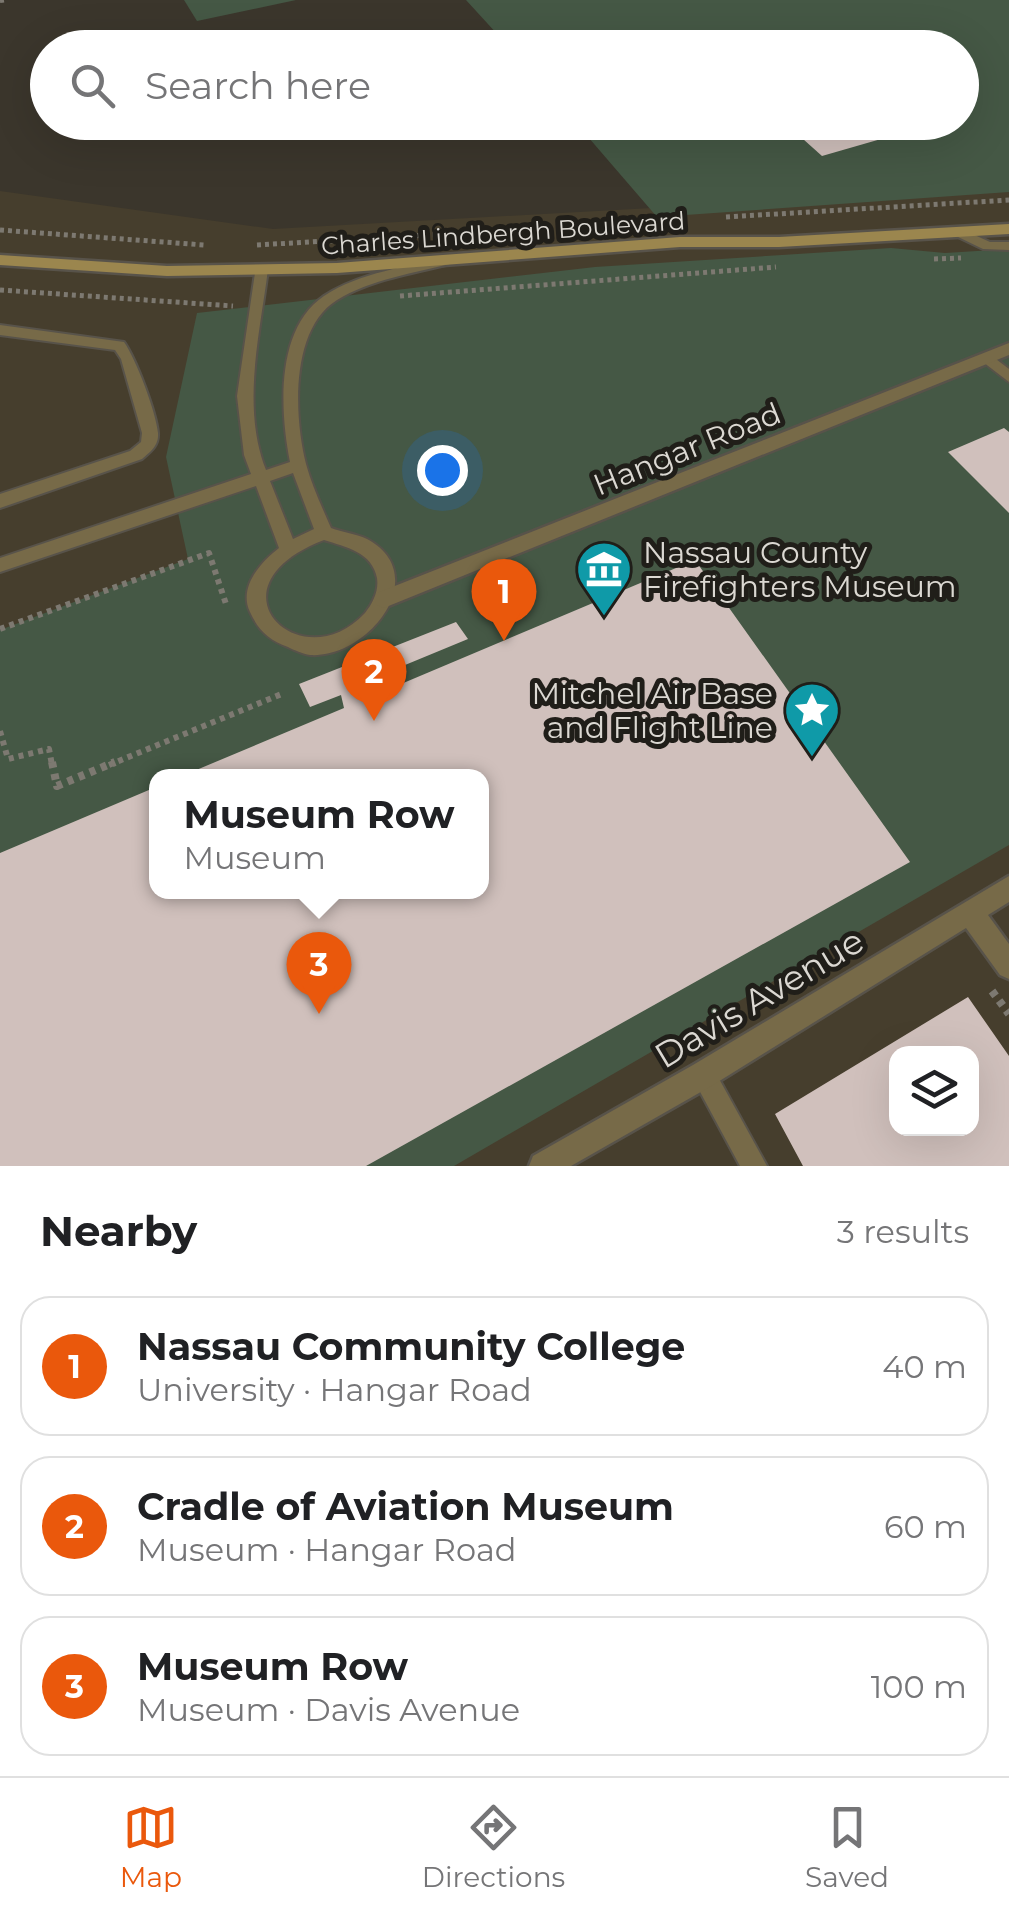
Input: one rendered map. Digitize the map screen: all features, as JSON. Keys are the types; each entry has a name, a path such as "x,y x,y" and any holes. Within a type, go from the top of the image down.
{"street":[{"name":"Charles Lindbergh Boulevard","path":"0,260 167,272 449,260 680,242 780,242 1009,229"},
{"name":"Hangar Road","path":"384,600 1009,349"},
{"name":"Davis Avenue","path":"543,1166 703,1075 1009,888"},
{"path":"969,911 1009,966"}],"lane":[{"path":"959,232 988,246 1009,246"},
{"path":"324,532 299,465 292,383 302,329 321,304 349,290 449,260"},
{"path":"260,269 245,396 258,478 287,546"},
{"path":"0,330 119,346 128,358 150,432 148,446 136,455 0,501"},
{"path":"988,358 1009,376"},
{"path":"0,565 299,465"},
{"path":"324,532 366,544 380,558 388,574 384,600 364,629 343,640 311,645 282,638 267,626 257,593 262,575 287,546 324,532"},
{"path":"703,1075 754,1166"}],"path":[{"path":"0,2 7,0"},
{"path":"714,217 1009,200"},
{"path":"0,230 211,245"},
{"path":"248,247 455,234"},
{"path":"918,259 976,258"},
{"path":"395,296 790,266"},
{"path":"0,290 228,306 256,302"},
{"path":"0,628 209,553 226,604"},
{"path":"0,731 8,759 50,749 57,786 284,693"}],"shaded area":[{"path":"1009,188 1009,1166 0,1166 0,191 273,229"}],"green space":[{"path":"184,0 296,0 197,21"},
{"path":"466,0 1009,0 1009,192 657,217 591,140 979,140 979,30 493,30"},
{"path":"891,248 945,253 1009,249 1009,845 454,1166 0,1166 0,630 188,559 166,457 197,313 595,267"}],"building":[{"path":"804,140 878,140 822,156"},
{"path":"1004,428 1009,432 1009,513 948,452"},
{"path":"695,560 910,862 366,1166 0,1166 0,853 149,790 149,899 489,899 489,769 199,769 344,708 341,695 310,707 299,684 456,622 468,639 376,677 382,692"},
{"path":"968,997 1009,1056 1009,1166 803,1166 775,1114"}],"place":[{"name":"Nassau County Firefighters Museum","path":"604,618"},
{"name":"Nassau Community College","path":"504,641"},
{"name":"Cradle of Aviation Museum","path":"374,721"},
{"name":"Mitchel Air Base and Flight Line","path":"812,759"},
{"name":"Museum Row","path":"319,1014"}]}
